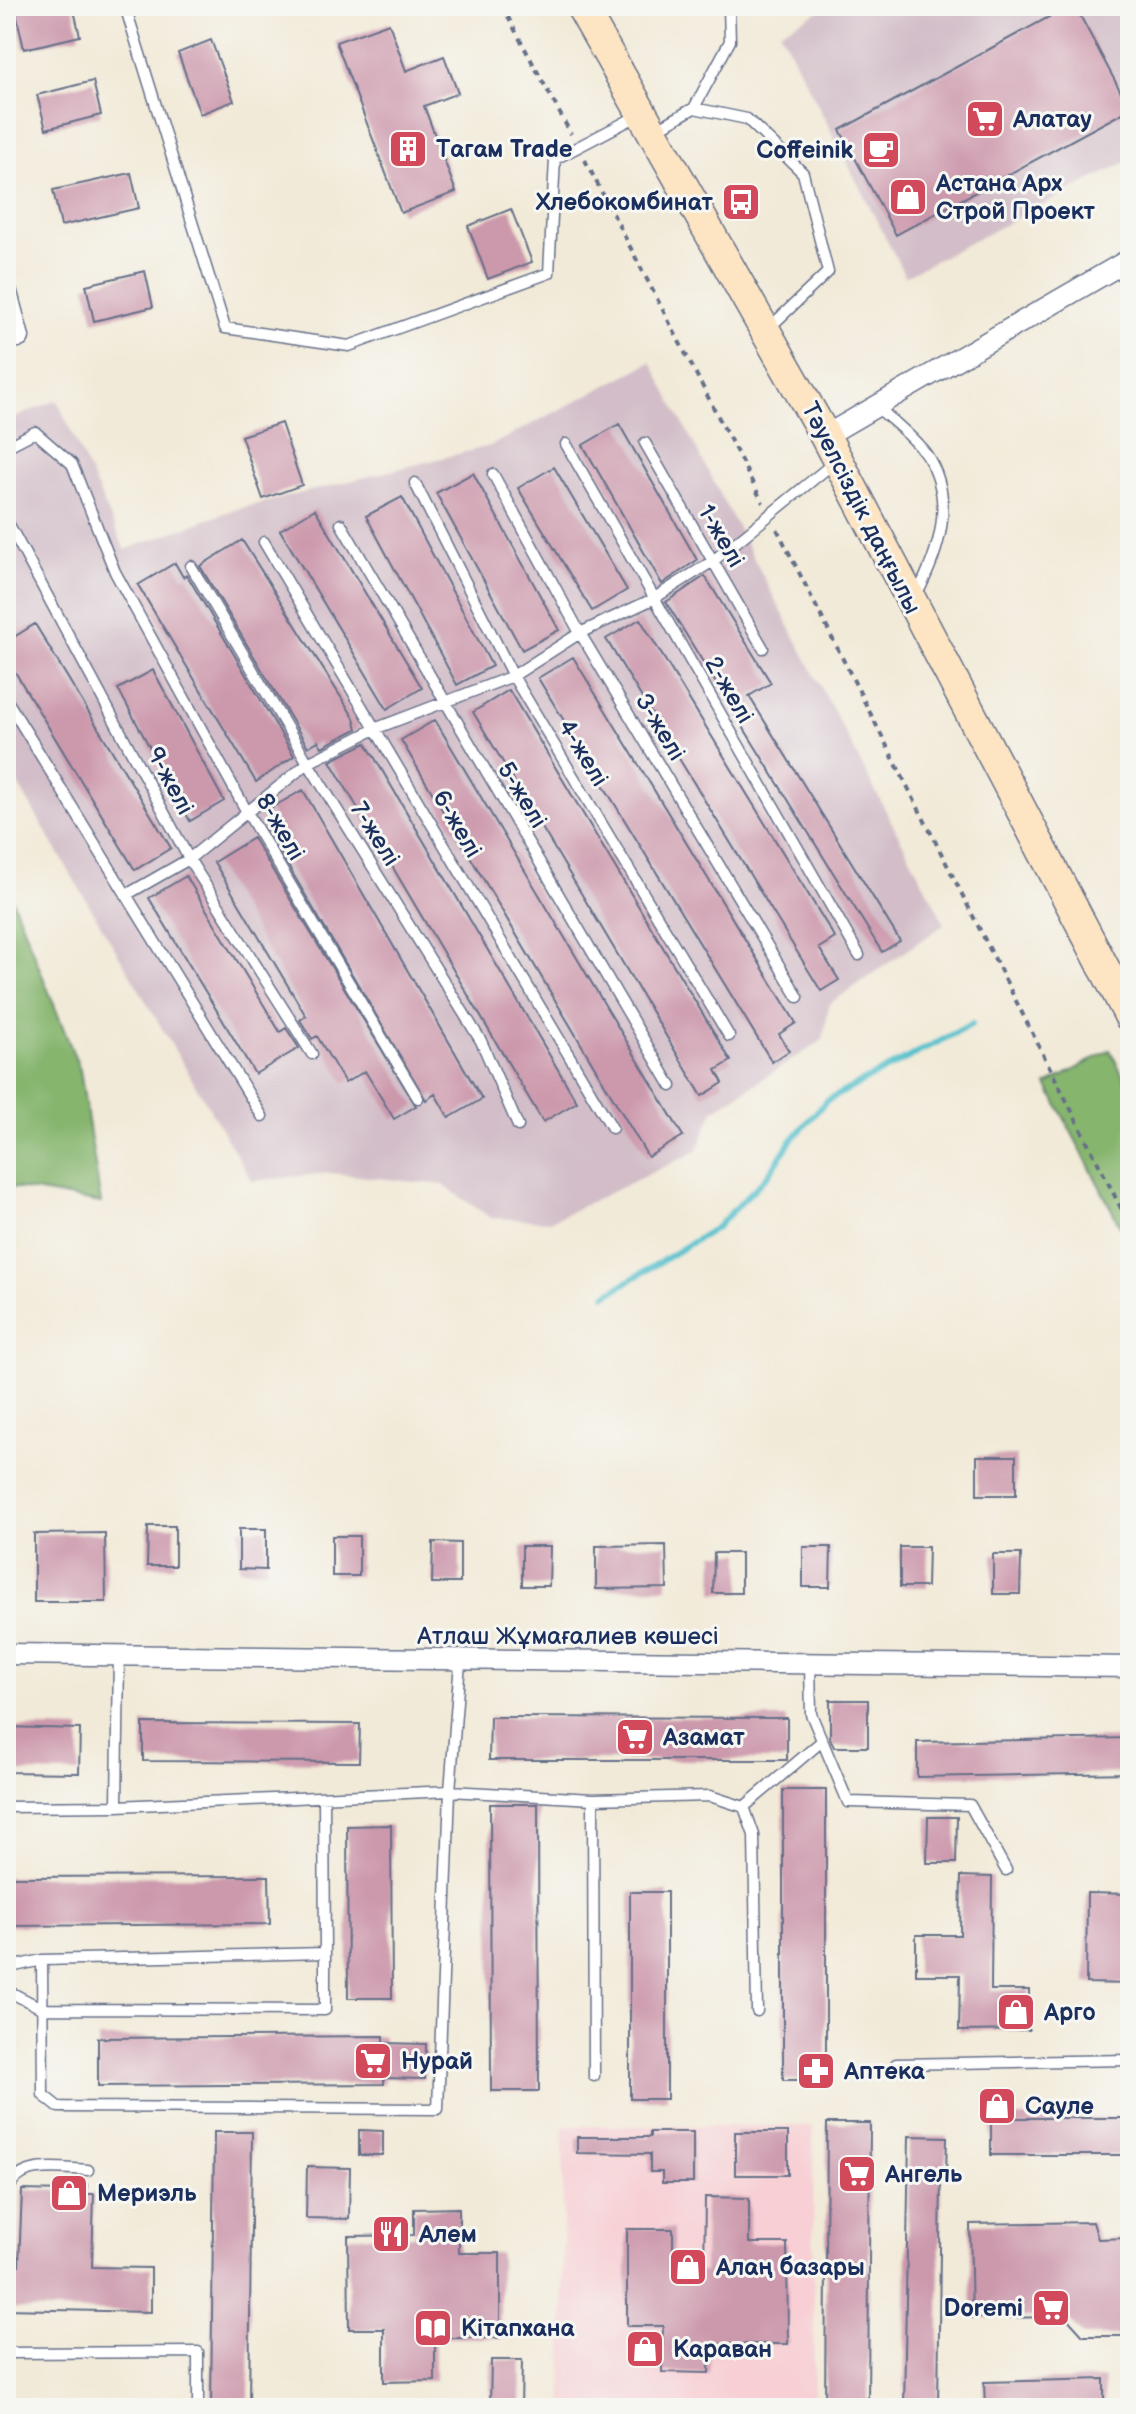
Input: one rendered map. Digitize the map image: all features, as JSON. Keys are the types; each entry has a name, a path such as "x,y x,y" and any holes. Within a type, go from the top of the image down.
{"street":[{"name":"Тәуелсіздік даңғылы","path":"581,6 831,448 1130,1017"},
{"path":"831,448 875,405 1130,259"},
{"path":"6,289 19,337"},
{"name":"Атлаш Жұмағалиев көшесі","path":"6,1654 460,1662 1130,1667"}],"lane":[{"path":"125,6 225,328 349,346 549,273 555,159 578,147 694,108 747,119 803,173 828,272 766,331"},
{"path":"694,108 730,41 729,6"},
{"path":"875,405 924,451 937,473 942,494 941,533 935,559 911,605"},
{"name":"8-желі","path":"6,447 35,432 72,464 115,572 247,812 418,1098"},
{"name":"1-желі","path":"645,443 763,648"},
{"name":"2-желі","path":"566,444 859,955"},
{"path":"126,895 189,859 308,763 377,728 513,676 580,633 653,599 713,561 770,515 831,448"},
{"name":"3-желі","path":"493,474 580,633 798,997"},
{"name":"4-желі","path":"415,483 513,676 729,1036"},
{"name":"9-желі","path":"6,519 189,859 312,1054"},
{"name":"5-желі","path":"341,524 671,1086"},
{"name":"6-желі","path":"264,542 612,1128"},
{"name":"7-желі","path":"191,566 308,763 481,1041 518,1126"},
{"path":"6,699 262,1116"},
{"path":"117,1806 119,1655"},
{"path":"42,1960 43,2095 58,2107 438,2109 450,1791 460,1662"},
{"path":"810,1663 811,1714 848,1802 970,1805 1006,1870"},
{"path":"744,1807 822,1741"},
{"path":"6,1807 117,1806 450,1791 593,1799 710,1796 744,1807"},
{"path":"6,1990 43,2009 325,2010 324,1797"},
{"path":"593,1799 594,2076"},
{"path":"744,1807 754,1835 757,2011"},
{"path":"6,1968 42,1960 325,1953"},
{"path":"896,2064 1130,2060"},
{"path":"6,2196 15,2176 27,2170 88,2170"},
{"path":"6,2353 198,2352 198,2408"}],"path":[{"path":"502,6 770,515 1130,1226"}],"shaded area":[{"path":"829,6 1130,6 1130,160 905,276 780,31"},
{"path":"651,362 945,924 829,1004 823,1040 714,1110 697,1151 551,1221 491,1218 443,1185 330,1173 252,1181 6,764 6,421 57,400 125,550 230,511 490,446"},
{"name":"Алаң базары","path":"563,2126 813,2126 814,2408 563,2408"}],"green space":[{"path":"6,884 80,1070 101,1203 6,1186"},
{"path":"1110,1050 1130,1089 1130,1245 1047,1085"}],"building":[{"path":"44,6 73,6 80,36 24,49 16,13"},
{"name":"Алатау","path":"1069,6 1075,6 1130,109 896,235 840,130"},
{"name":"Тагам Trade","path":"389,23 406,71 444,56 458,93 424,106 456,192 401,213 336,42"},
{"path":"211,40 234,101 200,114 178,53"},
{"path":"93,81 101,115 46,129 37,95"},
{"path":"131,173 139,208 61,226 53,190"},
{"path":"511,209 532,262 488,279 468,226"},
{"path":"145,271 153,307 94,321 86,285"},
{"path":"281,423 302,485 263,499 241,436"},
{"path":"619,424 697,560 662,584 583,445"},
{"path":"554,467 627,590 592,611 518,488"},
{"path":"473,473 559,630 522,650 436,493"},
{"path":"402,497 492,666 457,685 366,516"},
{"path":"315,509 422,688 387,709 280,530"},
{"path":"242,540 354,718 357,729 322,747 318,741 308,747 200,566"},
{"path":"175,563 183,577 187,575 294,756 256,782 138,585"},
{"path":"705,576 771,683 749,696 900,941 882,952 666,602"},
{"path":"640,619 835,938 819,948 839,980 821,991 606,639"},
{"path":"35,624 171,848 135,870 6,657 6,642"},
{"path":"573,657 796,1023 779,1034 789,1051 772,1062 538,678"},
{"path":"153,670 224,801 190,821 118,689"},
{"path":"509,690 731,1061 716,1070 723,1083 702,1096 473,712"},
{"path":"435,720 683,1136 648,1157 401,740"},
{"path":"366,743 577,1102 543,1122 330,761"},
{"path":"303,790 482,1099 449,1118 435,1094 426,1100 267,830 278,824 269,809"},
{"path":"253,838 416,1106 394,1119 365,1071 345,1083 317,1036 312,1039 300,1020 306,1016 214,862"},
{"path":"186,876 280,1032 286,1028 299,1048 255,1074 149,898"},
{"path":"977,1456 1016,1456 1016,1495 977,1495"},
{"path":"148,1526 175,1526 175,1566 147,1566"},
{"path":"239,1529 266,1529 266,1570 239,1569"},
{"path":"105,1533 106,1602 34,1602 34,1534"},
{"path":"332,1536 359,1536 359,1576 332,1576"},
{"path":"433,1542 460,1543 460,1583 432,1583"},
{"path":"666,1545 667,1588 596,1589 596,1546"},
{"path":"522,1546 550,1546 549,1586 522,1586"},
{"path":"803,1547 831,1547 830,1587 803,1587"},
{"path":"900,1547 928,1547 927,1587 900,1587"},
{"path":"714,1553 741,1553 741,1593 713,1593"},
{"path":"993,1554 1021,1554 1020,1594 993,1594"},
{"path":"830,1700 868,1700 868,1747 834,1747 830,1738"},
{"path":"490,1717 787,1718 787,1760 489,1760"},
{"path":"143,1723 360,1724 359,1762 143,1761"},
{"path":"6,1727 80,1729 79,1773 6,1772"},
{"path":"1130,1738 1130,1773 917,1777 917,1742"},
{"path":"783,1790 826,1790 826,2080 783,2080"},
{"path":"490,1804 538,1804 539,2091 491,2091"},
{"path":"928,1817 957,1817 956,1863 927,1863"},
{"path":"391,1825 392,1998 348,1998 347,1826"},
{"path":"269,1876 270,1924 6,1926 6,1877"},
{"path":"961,1876 992,1877 991,1990 1029,1990 1029,2030 959,2031 960,1975 916,1975 916,1935 960,1935"},
{"path":"630,1892 667,1892 667,2099 630,2099"},
{"path":"1087,1893 1130,1894 1130,1984 1086,1983"},
{"path":"384,2036 384,2043 426,2044 425,2079 384,2078 384,2084 98,2086 98,2038"},
{"path":"991,2118 1130,2118 1130,2155 991,2155"},
{"path":"827,2123 870,2123 868,2408 825,2408"},
{"path":"359,2130 383,2131 383,2155 359,2155"},
{"path":"214,2132 252,2132 249,2408 211,2408"},
{"path":"650,2132 693,2132 693,2183 662,2183 662,2172 650,2172 650,2154 577,2153 577,2137 650,2137"},
{"path":"735,2132 788,2132 788,2175 735,2175"},
{"path":"909,2136 947,2137 946,2173 941,2173 938,2408 904,2408"},
{"path":"307,2167 350,2168 349,2219 306,2218"},
{"path":"66,2183 87,2184 87,2194 94,2194 92,2267 151,2268 151,2312 6,2309 6,2265 19,2265 22,2190 66,2191"},
{"path":"705,2197 749,2198 749,2243 787,2243 788,2344 710,2344 709,2373 662,2372 663,2326 627,2326 627,2229 673,2229 673,2272 704,2272"},
{"path":"459,2208 459,2253 500,2253 500,2338 435,2338 435,2381 384,2382 384,2329 349,2329 348,2236 414,2235 414,2209"},
{"path":"1093,2222 1098,2239 1130,2238 1130,2336 1083,2336 1066,2317 972,2318 970,2224"},
{"path":"491,2360 522,2360 521,2408 490,2408"},
{"path":"1104,2379 1104,2408 985,2408 984,2382"}],"waterway":[{"path":"606,1295 717,1227 769,1174 790,1142 826,1101 972,1024"}],"place":[{"name":"Алатау","path":"985,119"},
{"name":"Тагам Trade","path":"408,149"},
{"name":"Coffeinik","path":"881,150"},
{"name":"Астана Арх Строй Проект","path":"908,197"},
{"name":"Хлебокомбинат","path":"741,202"},
{"name":"Азамат","path":"635,1737"},
{"name":"Арго","path":"1016,2012"},
{"name":"Нурай","path":"373,2061"},
{"name":"Аптека","path":"816,2071"},
{"name":"Сауле","path":"997,2106"},
{"name":"Ангель","path":"857,2174"},
{"name":"Мериэль","path":"69,2193"},
{"name":"Алем","path":"391,2234"},
{"name":"Алаң базары","path":"688,2267"},
{"name":"Doremi","path":"1051,2308"},
{"name":"Кітапxана","path":"433,2328"},
{"name":"Караван","path":"645,2349"}]}
